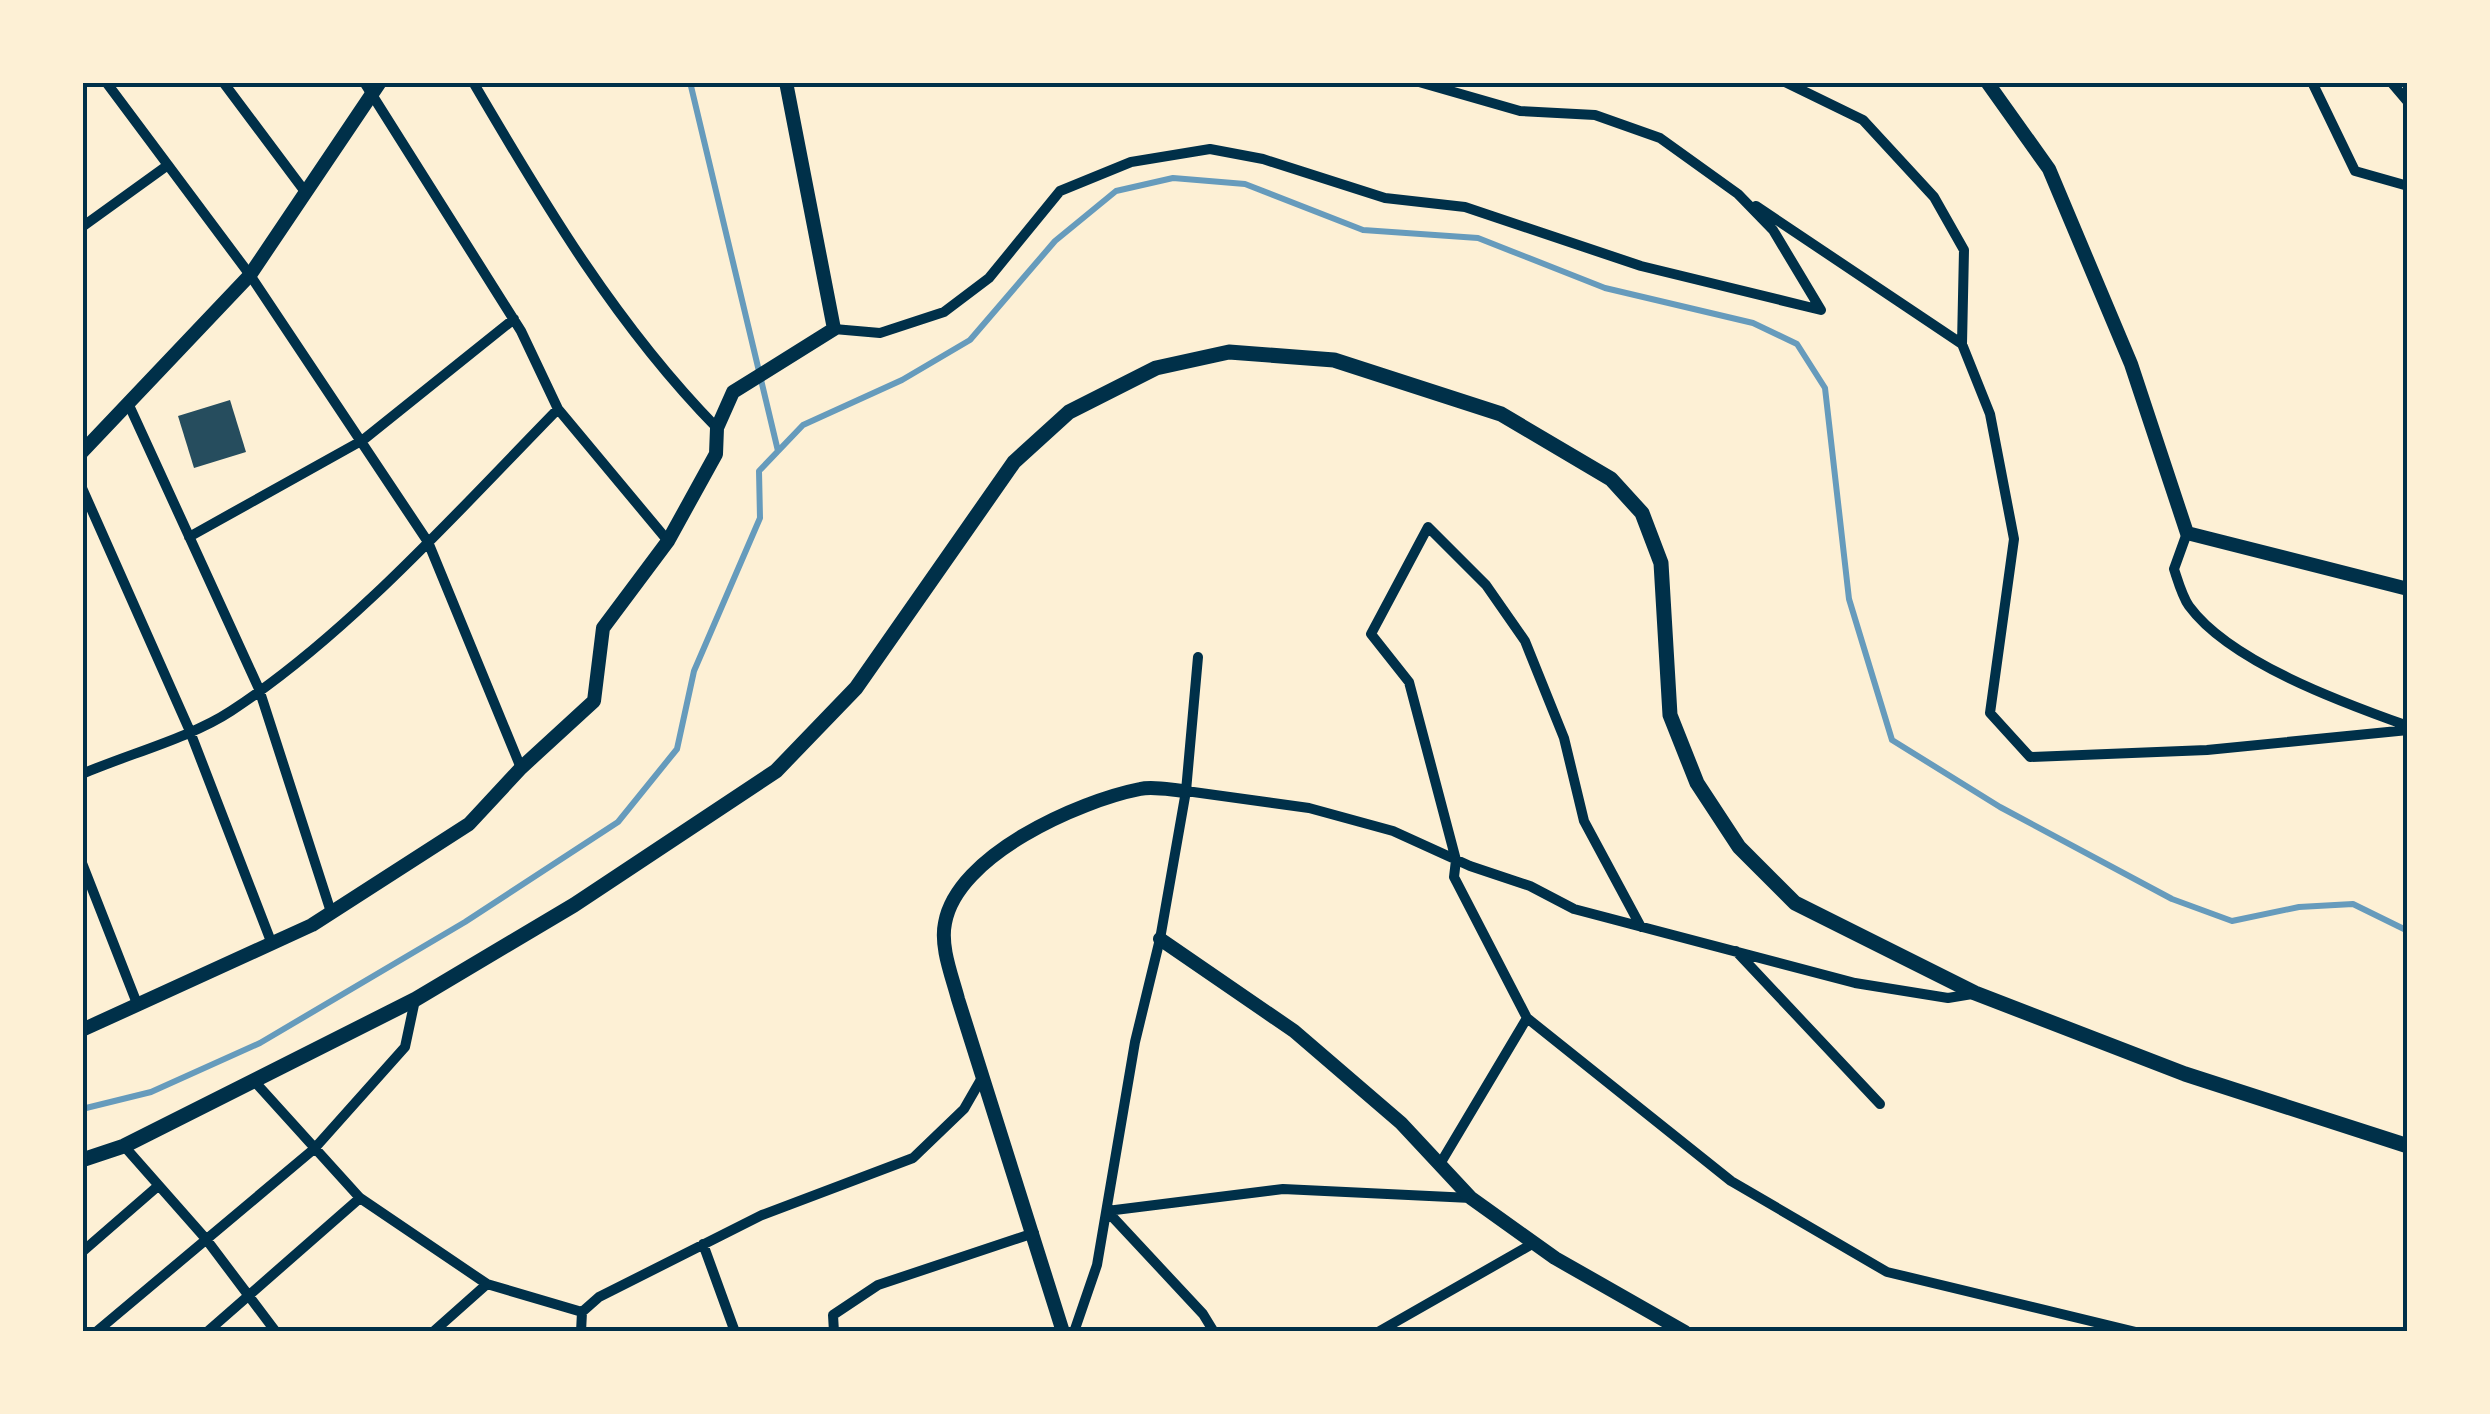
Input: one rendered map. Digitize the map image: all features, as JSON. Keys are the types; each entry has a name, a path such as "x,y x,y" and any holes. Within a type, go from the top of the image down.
{"main road":[{"path":"82,1160 124,1146 416,999 574,905 776,770 856,688 1014,462 1069,412 1156,368 1228,352 1334,360 1501,414 1611,479 1642,513 1661,563 1670,715 1698,783 1739,847 1796,903 1975,993 2185,1074 2408,1146"}],"street":[{"path":"106,82 250,274 428,542 521,768"},
{"path":"223,82 306,193"},
{"path":"473,82 543,206 661,370 717,428"},
{"path":"786,82 834,329"},
{"path":"1419,82 1520,112 1595,115 1660,138 1962,344"},
{"path":"1785,82 1863,120 1934,197 1964,250 1962,344 1990,414 2014,539 1990,713 2030,757 2207,750 2408,728"},
{"path":"1987,82 2049,169 2131,364 2188,534 2174,569 2187,604 2214,632 2318,694 2408,728"},
{"path":"2312,82 2355,171 2408,186"},
{"path":"2391,82 2408,102"},
{"path":"84,449 250,274 372,86 514,320 558,409 668,542"},
{"path":"82,1030 272,944 331,912 469,824 521,768 594,701 603,628 668,542 716,454 717,428 733,392 834,329 880,332 944,312 989,278 1060,190 1131,162 1210,149 1263,158 1385,198 1465,207 1641,266 1822,310 1774,230 1738,194"},
{"path":"82,227 168,165"},
{"path":"189,537 363,440 514,320"},
{"path":"128,402 259,689 331,912"},
{"path":"82,774 229,712 259,689 338,626 428,542 558,409"},
{"path":"82,488 189,729 272,944"},
{"path":"1641,927 1584,820 1564,738 1524,641 1486,585 1428,527 1371,634 1409,682 1456,860 1454,878 1527,1018 1731,1181 1888,1272 2136,1332"},
{"path":"2188,534 2408,589"},
{"path":"1074,1332 1096,1265 1136,1042 1160,938 1186,791 1198,657"},
{"path":"1063,1332 947,956 944,924 958,893 993,856 1048,822 1142,788 1308,808 1392,831 1456,860 1530,886 1574,909 1910,994 1948,998 1975,993"},
{"path":"82,862 138,1006"},
{"path":"1160,938 1294,1031 1402,1123 1472,1198 1534,1243 1685,1332"},
{"path":"1735,950 1880,1104"},
{"path":"96,1332 314,1148 404,1047 416,999"},
{"path":"1440,1164 1527,1018"},
{"path":"580,1332 582,1312 599,1296 762,1215 913,1158 964,1109 983,1076"},
{"path":"255,1082 360,1198 487,1284 582,1312"},
{"path":"124,1146 206,1239 276,1332"},
{"path":"82,1252 158,1186"},
{"path":"1107,1212 1283,1188 1472,1198"},
{"path":"207,1332 360,1198"},
{"path":"1107,1212 1203,1314 1214,1332"},
{"path":"834,1332 833,1315 878,1285 1034,1233"},
{"path":"1378,1332 1534,1243"},
{"path":"703,1244 735,1332"},
{"path":"433,1332 487,1284"}],"building":[{"path":"230,400 246,452 194,468 178,416"}],"waterway":[{"path":"690,82 778,451"},
{"path":"82,1109 151,1092 260,1043 465,922 618,822 677,749 694,671 760,518 759,471 803,425 902,380 970,340 1055,241 1116,191 1173,178 1245,184 1363,230 1478,238 1605,288 1753,323 1797,344 1825,388 1849,599 1892,740 2000,807 2172,899 2232,921 2299,907 2353,904 2408,931"}]}
